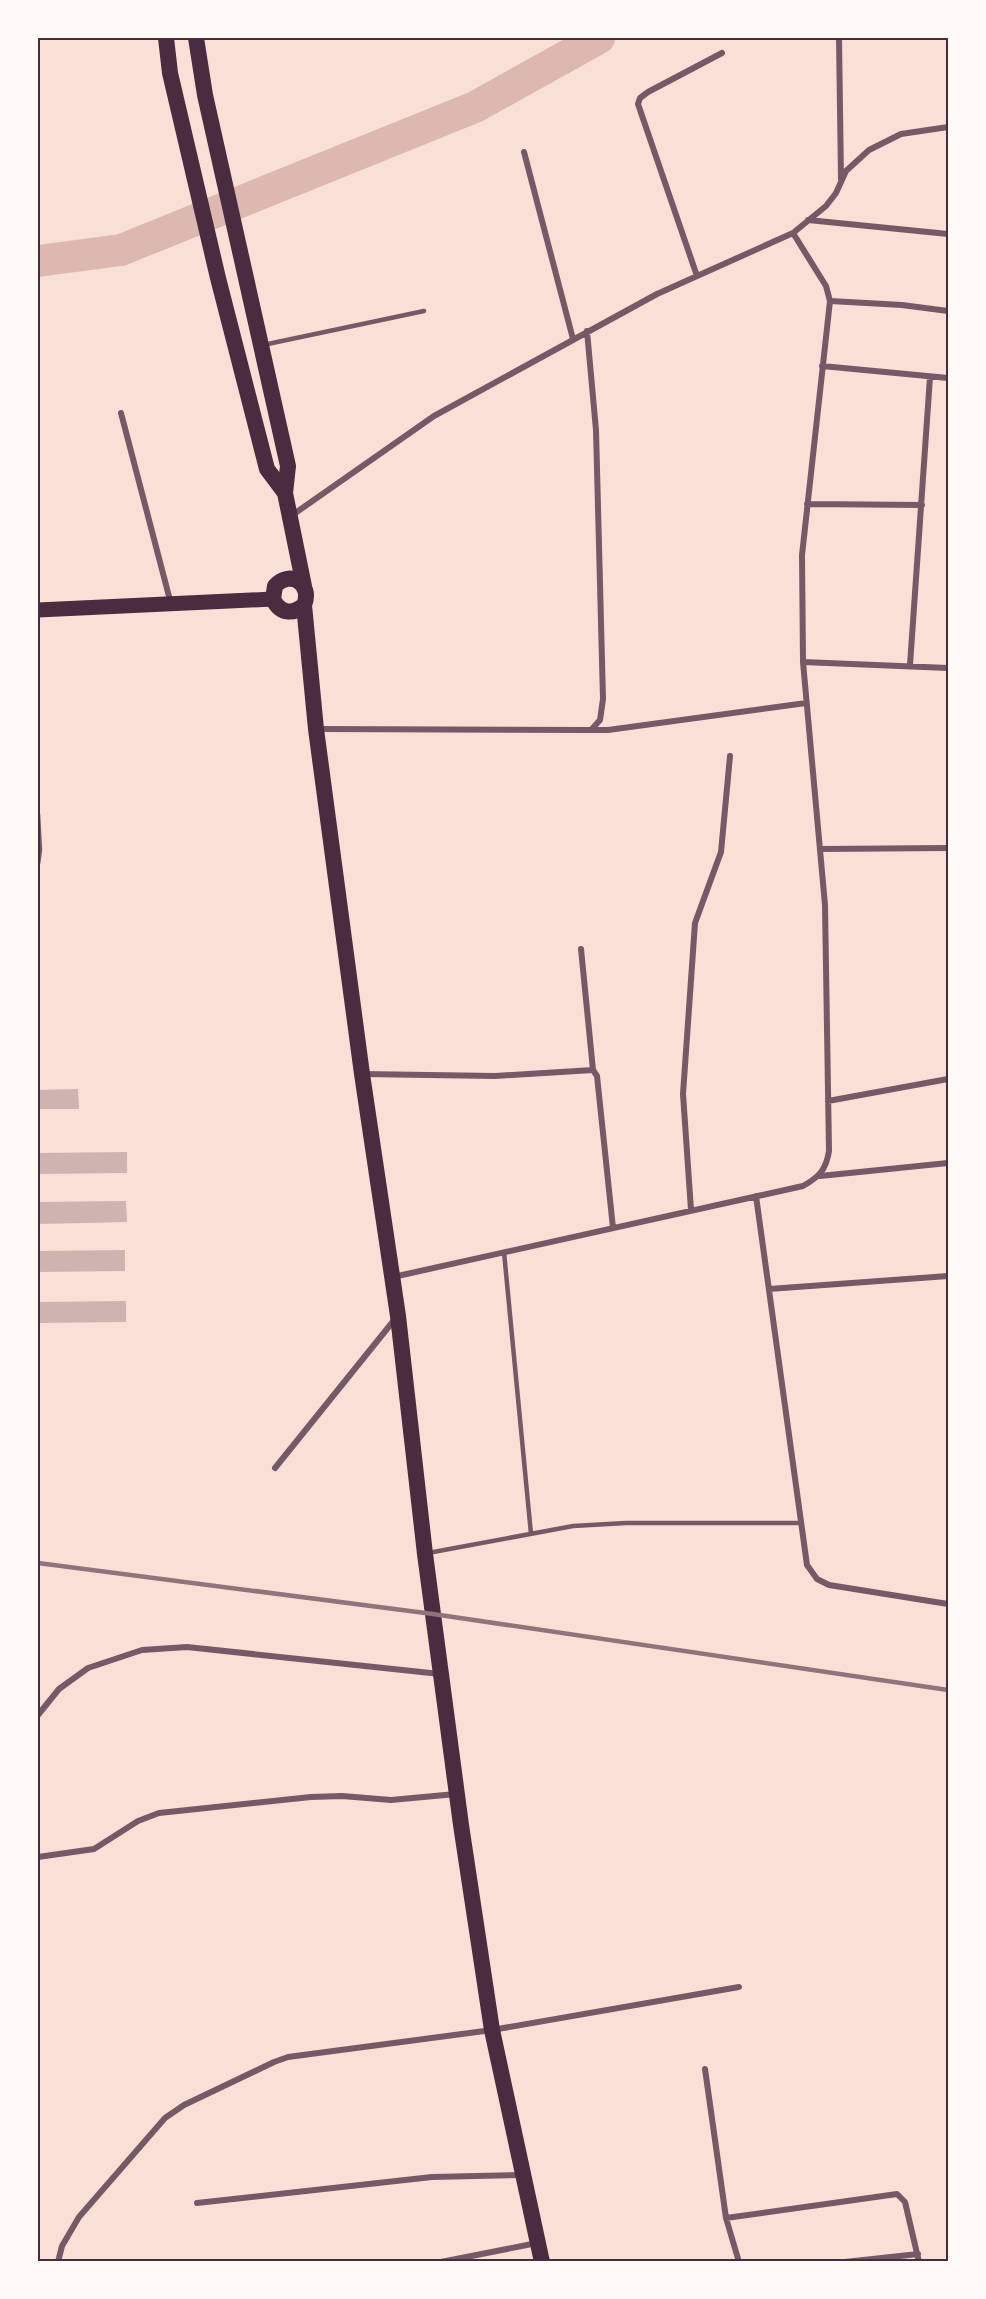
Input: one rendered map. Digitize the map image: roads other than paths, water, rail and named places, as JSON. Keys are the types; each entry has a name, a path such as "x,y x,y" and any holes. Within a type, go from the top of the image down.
{"highway":[{"path":"166,38 170,73 218,278 267,469 285,493"},
{"path":"196,38 205,95 288,466 285,493 307,595 304,605 316,729 362,1074 398,1316 425,1554 457,1794 492,2030 542,2262"},
{"path":"304,586 299,580 286,578 275,586 273,599 284,611 295,611 304,605"}],"main road":[{"path":"38,610 273,599"}],"street":[{"path":"838,38 841,180"},
{"path":"697,276 638,105 640,98 648,92 722,53"},
{"path":"290,516 434,416 657,294 793,233 826,206 853,162 869,150 911,131 948,127"},
{"path":"524,152 573,339"},
{"path":"808,220 948,234"},
{"path":"793,233 826,286 830,300 802,555 803,662 825,905 829,1151 827,1162 820,1176"},
{"path":"830,300 902,304 948,311"},
{"path":"587,332 596,430 603,699 600,720 591,730"},
{"path":"822,366 948,378"},
{"path":"910,664 930,376"},
{"path":"121,412 171,604"},
{"path":"807,504 922,505"},
{"path":"803,662 910,664 948,668"},
{"path":"316,729 608,730 806,703"},
{"path":"691,1210 683,1094 694,934 697,915 721,852 730,756"},
{"path":"821,849 948,848"},
{"path":"581,949 593,1070 597,1076 613,1228"},
{"path":"362,1074 495,1076 593,1070"},
{"path":"828,1101 948,1079"},
{"path":"392,1277 803,1186 820,1176 948,1163"},
{"path":"756,1196 807,1565 817,1579 829,1585 948,1604"},
{"path":"769,1289 948,1276"},
{"path":"275,1468 398,1316"},
{"path":"38,1715 59,1689 88,1668 142,1650 164,1647 187,1647 441,1674"},
{"path":"38,1857 94,1849 138,1821 159,1813 311,1797 342,1796 391,1800 457,1794"},
{"path":"58,2262 62,2246 79,2217 165,2118 184,2105 282,2059 492,2030 739,1987"},
{"path":"705,2069 726,2218 739,2262"},
{"path":"197,2203 432,2177 524,2175"},
{"path":"726,2218 897,2194 905,2202 919,2262"},
{"path":"441,2262 538,2242"},
{"path":"845,2262 918,2254"}],"lane":[{"path":"261,346 424,311"},
{"path":"38,814 40,850 38,864"},
{"path":"504,1252 531,1534"},
{"path":"425,1554 573,1526 626,1523 801,1523"}],"waterway":[{"path":"38,261 121,250 475,107 599,38"}],"railway":[{"path":"38,1563 433,1614 948,1690"}]}
